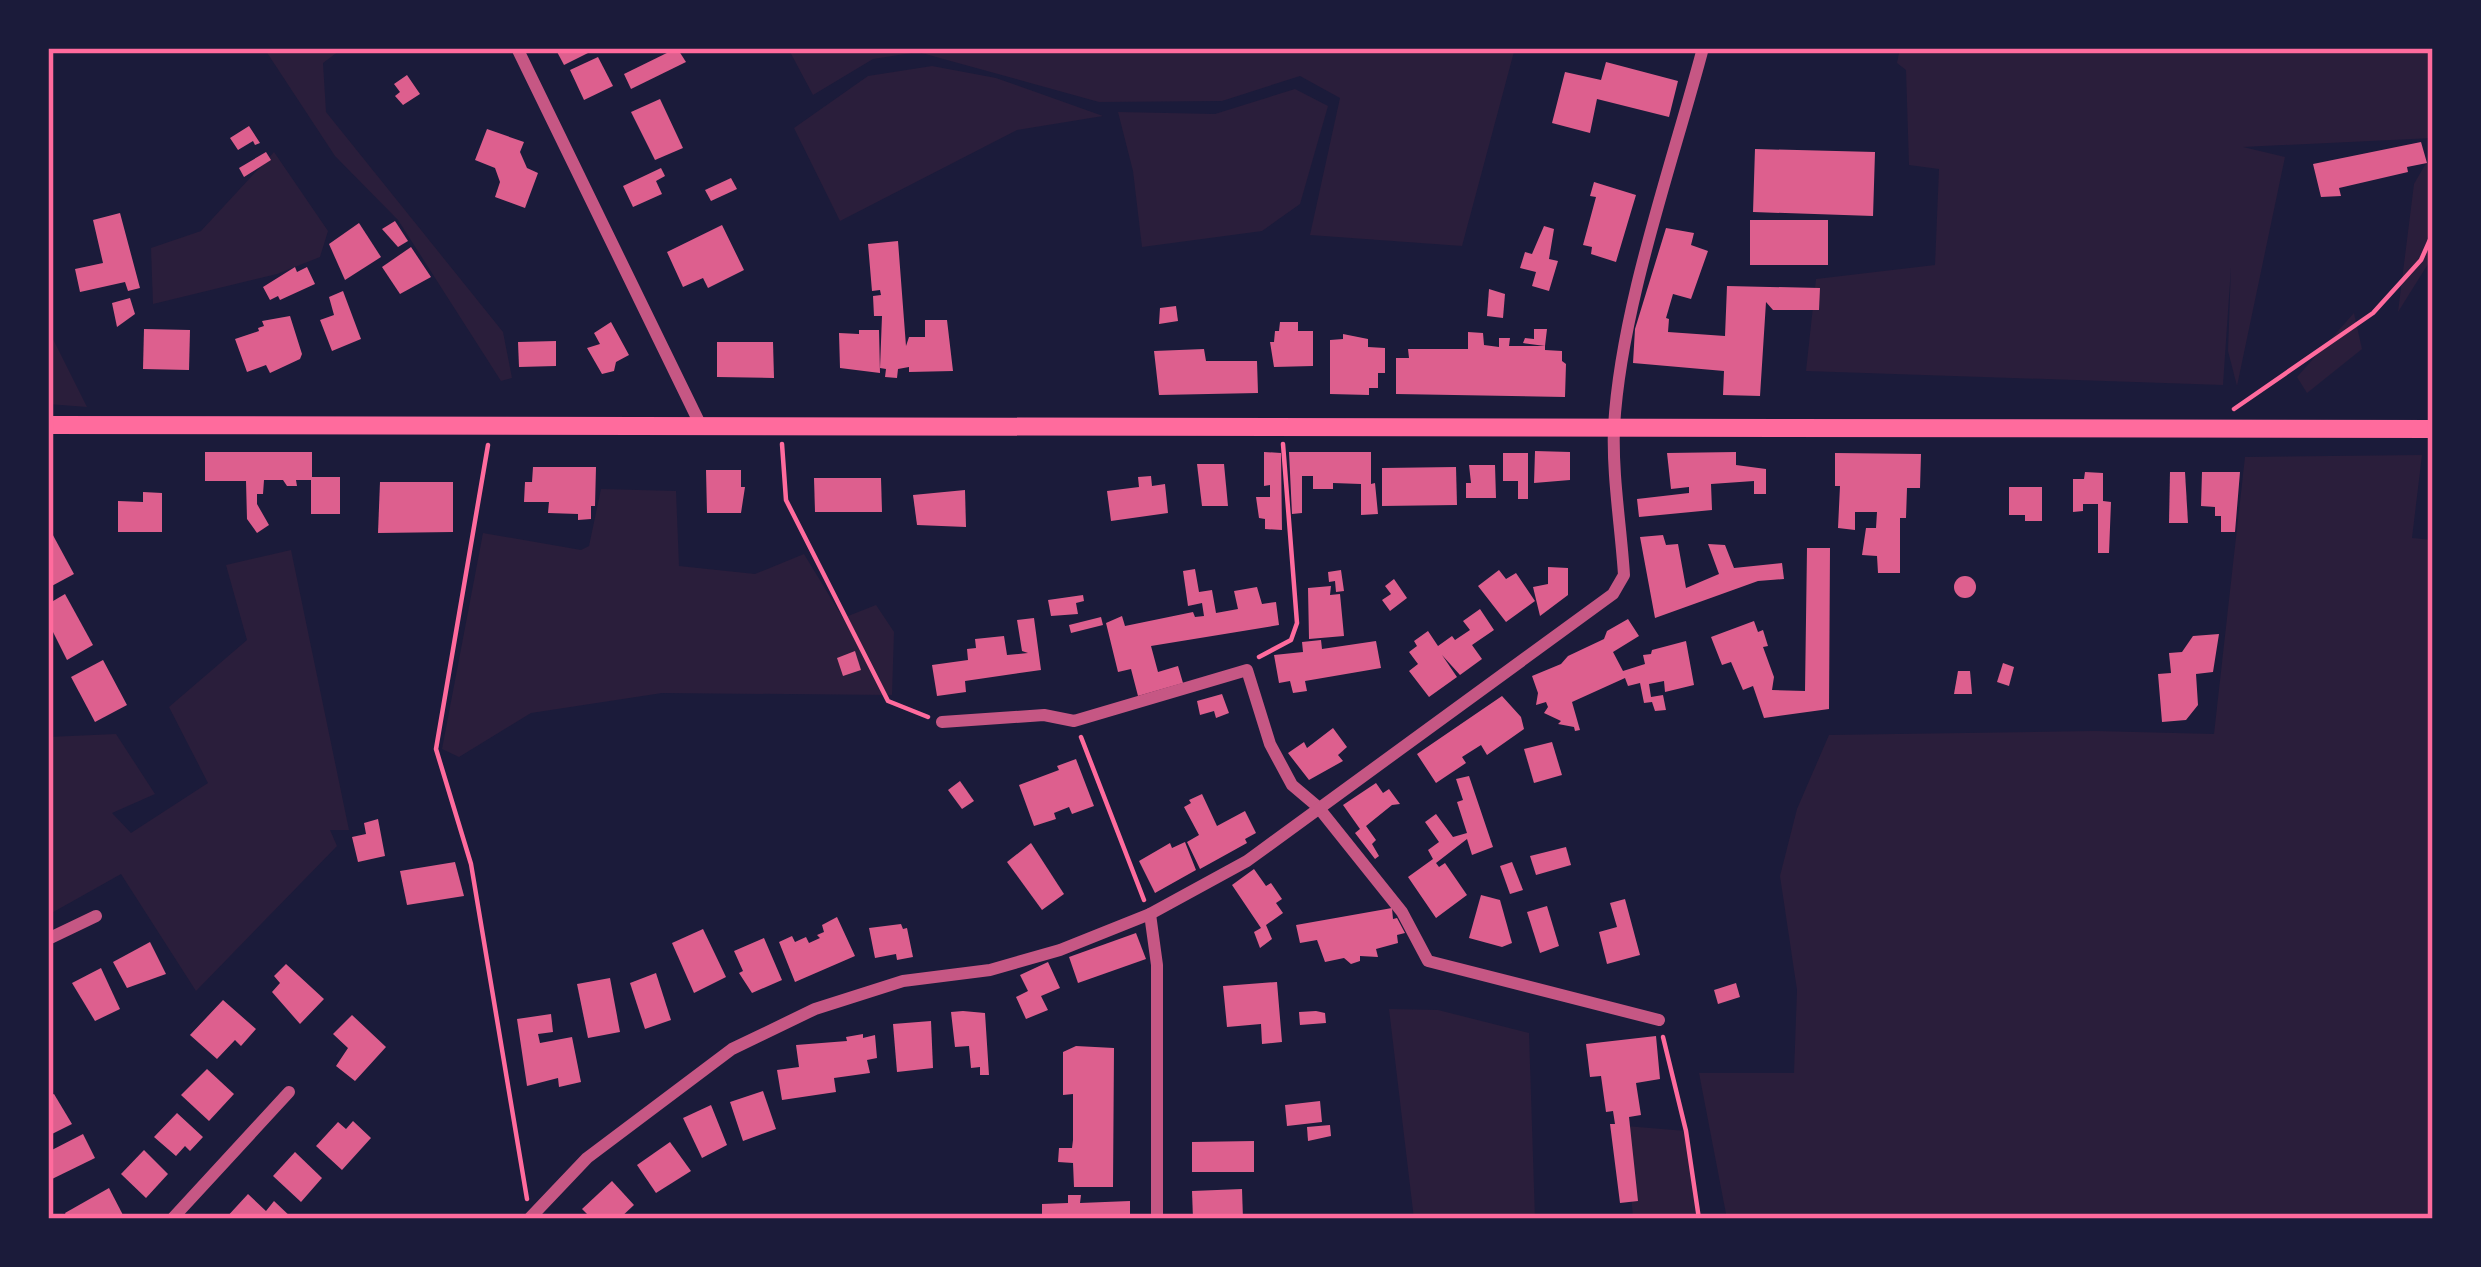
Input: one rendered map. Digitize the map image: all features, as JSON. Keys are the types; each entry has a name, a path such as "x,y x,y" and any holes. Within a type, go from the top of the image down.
{"main road":[{"path":"48,424 2433,429"}],"street":[{"path":"517,48 701,426"},
{"path":"529,1218 587,1158 732,1048 859,994 903,981 990,970 1049,953 1150,914 1247,861 1613,594 1624,575 1614,430 1634,305 1703,48"},
{"path":"942,722 1044,715 1074,721 1247,670 1270,744 1292,785 1318,807 1402,912 1428,962 1659,1020"},
{"path":"1150,914 1157,965 1157,1219"},
{"path":"48,939 96,916"},
{"path":"172,1219 289,1092"}],"path":[{"path":"2205,429 2372,313 2421,260 2433,233"},
{"path":"491,427 436,749 471,864 529,1218"},
{"path":"781,427 786,500 888,701 942,722"},
{"path":"1247,670 1296,632 1281,429"},
{"path":"1074,721 1150,914"},
{"path":"1659,1020 1686,1131 1699,1219"}],"shaded area":[{"path":"264,48 343,48 323,63 326,112 503,332 512,378 501,381 398,220 335,156"},
{"path":"788,48 1515,48 1462,246 1310,235 1340,98 1300,76 1222,101 1099,102 918,52 873,59 813,95"},
{"path":"1900,48 2433,48 2433,138 2243,147 2285,157 2237,386 2228,351 2231,267 2223,385 1806,371 1816,279 1935,265 1939,169 1909,165 1906,70 1897,63"},
{"path":"932,66 996,78 1103,116 1017,130 840,221 794,128 868,76"},
{"path":"1295,89 1328,106 1300,204 1262,231 1142,247 1133,171 1118,112 1215,114"},
{"path":"2433,151 2433,256 2398,312 2414,184"},
{"path":"274,152 328,231 320,257 277,274 153,304 151,248 201,231"},
{"path":"2354,313 2362,349 2307,393 2297,377"},
{"path":"48,329 87,407 48,404"},
{"path":"2422,455 2412,538 2433,540 2433,1219 1727,1219 1699,1073 1794,1073 1797,990 1780,876 1797,809 1829,735 2214,734 2245,457"},
{"path":"601,489 676,491 679,566 755,574 804,554 843,618 876,605 894,632 892,695 662,693 531,713 459,757 442,749 483,533 581,550 589,546"},
{"path":"291,550 349,830 330,830 337,846 196,991 121,874 48,915 48,737 116,734 155,794 112,813 131,833 208,783 169,707 247,640 226,565"},
{"path":"1389,1009 1438,1010 1529,1033 1535,1219 1414,1219"},
{"path":"1626,1126 1686,1131 1699,1219 1633,1219"}],"building":[{"path":"555,48 598,48 564,65"},
{"path":"677,48 686,62 631,89 624,74"},
{"path":"598,57 613,86 584,100 570,70"},
{"path":"1606,62 1678,81 1669,117 1597,99 1590,133 1552,123 1565,72 1601,80"},
{"path":"407,75 420,94 403,105 395,96 400,92 394,84"},
{"path":"660,99 683,148 655,160 631,112"},
{"path":"249,126 260,143 253,141 238,150 230,138"},
{"path":"487,129 524,142 520,152 527,168 538,173 525,208 495,197 500,182 495,168 475,160"},
{"path":"2421,142 2427,163 2339,188 2341,196 2321,197 2313,164"},
{"path":"1755,149 1875,152 1873,216 1753,212"},
{"path":"266,152 271,160 244,177 239,168"},
{"path":"661,168 665,176 656,181 662,194 633,207 623,186"},
{"path":"731,178 737,189 711,201 705,190"},
{"path":"1594,182 1636,195 1616,262 1591,254 1592,247 1583,245 1596,197 1590,196"},
{"path":"120,213 140,288 128,291 125,282 80,292 75,269 103,263 93,220"},
{"path":"1750,220 1828,220 1828,265 1750,265"},
{"path":"395,221 408,241 398,247 382,229"},
{"path":"359,223 381,257 345,280 329,244"},
{"path":"722,225 744,270 708,288 703,278 683,287 667,252"},
{"path":"1544,226 1554,229 1549,259 1558,261 1549,291 1532,286 1536,272 1520,268"},
{"path":"1666,228 1694,233 1691,245 1708,251 1691,299 1673,294 1666,318 1668,332 1725,336 1727,286 1820,288 1819,310 1773,310 1766,302 1760,396 1723,395 1724,371 1633,363 1635,329"},
{"path":"898,241 906,346 909,337 925,337 925,320 947,320 953,371 909,372 909,367 898,369 897,378 885,377 886,369 880,368 882,316 874,316 873,296 881,295 880,290 872,291 868,244"},
{"path":"411,247 431,277 400,294 382,267"},
{"path":"295,267 297,272 307,267 315,284 270,300 263,287"},
{"path":"1489,289 1505,294 1503,318 1487,316"},
{"path":"343,291 361,339 332,351 320,320 334,315 329,297"},
{"path":"130,298 135,314 117,327 112,303"},
{"path":"1176,306 1178,321 1159,324 1160,308"},
{"path":"290,316 300,359 270,373 266,365 247,372 235,339 259,331 262,321"},
{"path":"611,322 629,355 616,362 614,371 602,374 587,348 600,344 594,333"},
{"path":"1280,322 1298,322 1298,331 1313,331 1313,366 1274,367 1270,342"},
{"path":"144,329 190,330 189,370 143,369"},
{"path":"1534,329 1547,329 1545,346 1523,343 1525,338 1534,339"},
{"path":"859,330 879,330 880,373 840,368 839,333 859,334"},
{"path":"1468,332 1483,333 1484,345 1499,347 1499,338 1510,338 1509,346 1545,346 1545,350 1562,351 1565,397 1396,394 1396,358 1409,358 1408,349 1468,349"},
{"path":"1343,334 1368,339 1368,347 1385,348 1385,373 1378,373 1378,388 1369,388 1369,395 1330,394 1330,340 1343,339"},
{"path":"556,341 556,366 519,367 518,342"},
{"path":"717,342 773,342 774,378 717,377"},
{"path":"1204,349 1206,361 1257,361 1258,393 1159,395 1154,351"},
{"path":"1535,451 1570,452 1570,480 1534,483"},
{"path":"205,452 312,452 312,477 340,477 340,514 311,514 311,480 296,480 297,486 287,486 283,480 264,480 257,504 269,525 257,533 247,519 246,481 205,481"},
{"path":"1264,452 1281,453 1282,530 1265,529 1265,519 1259,518 1256,497 1270,497 1270,485 1264,486"},
{"path":"1289,452 1371,452 1378,514 1361,515 1361,484 1333,483 1333,489 1313,489 1313,476 1302,476 1302,513 1292,514"},
{"path":"1736,452 1736,465 1766,469 1766,494 1754,494 1754,481 1711,484 1712,510 1639,517 1637,499 1689,493 1689,487 1671,489 1667,453"},
{"path":"1503,453 1528,453 1528,499 1518,499 1518,481 1503,481"},
{"path":"1835,453 1921,454 1920,488 1907,488 1906,518 1900,518 1900,573 1878,573 1877,556 1862,555 1866,528 1876,528 1877,512 1855,512 1855,530 1838,528 1840,486 1835,486"},
{"path":"1197,464 1224,464 1228,506 1202,506"},
{"path":"1469,465 1495,465 1496,498 1466,498 1466,483 1471,483"},
{"path":"533,467 596,467 591,519 548,513 549,502 524,502 525,482 532,482"},
{"path":"1456,467 1457,505 1382,506 1382,468"},
{"path":"706,470 741,470 741,487 745,487 741,513 707,513"},
{"path":"2085,472 2103,473 2103,501 2111,502 2109,553 2098,553 2098,504 2083,504 2083,511 2073,512 2073,479 2084,479"},
{"path":"2170,472 2185,472 2188,523 2169,523"},
{"path":"2202,472 2240,472 2235,532 2221,532 2221,516 2215,516 2215,507 2201,506"},
{"path":"1151,476 1152,486 1165,484 1168,513 1111,521 1107,491 1139,487 1138,477"},
{"path":"814,478 881,478 882,512 815,512"},
{"path":"380,482 453,482 453,532 378,533"},
{"path":"2009,487 2042,487 2042,521 2009,515"},
{"path":"965,490 966,527 917,525 913,495"},
{"path":"143,492 162,493 162,532 118,532 118,501 143,502"},
{"path":"48,526 74,574 48,588"},
{"path":"1663,535 1666,545 1678,544 1686,588 1719,574 1708,544 1725,545 1734,568 1782,563 1784,579 1758,581 1655,618 1640,537"},
{"path":"1807,548 1830,548 1829,709 1764,718 1753,686 1743,690 1731,662 1722,665 1711,637 1754,621 1768,646 1763,647 1774,677 1772,690 1805,691"},
{"path":"1548,567 1568,568 1568,595 1540,616 1533,587 1548,584"},
{"path":"1195,569 1199,592 1212,590 1216,613 1238,609 1234,591 1257,587 1262,604 1276,602 1279,625 1151,646 1158,672 1178,666 1183,683 1138,696 1131,669 1118,672 1106,623 1122,616 1125,626 1193,612 1195,617 1204,616 1202,603 1188,606 1183,571"},
{"path":"1341,570 1344,591 1336,592 1328,572"},
{"path":"1499,570 1506,579 1516,573 1535,601 1506,622 1478,586"},
{"path":"1965,576 1976,587 1965,598 1954,587"},
{"path":"1394,579 1407,598 1390,611 1382,600 1391,594 1385,586"},
{"path":"1331,586 1330,595 1340,594 1344,636 1309,639 1308,588"},
{"path":"65,594 93,645 67,660 48,622 48,604"},
{"path":"1083,595 1084,601 1076,603 1078,614 1051,616 1048,600"},
{"path":"1480,609 1494,630 1472,645 1482,659 1460,675 1442,655 1457,677 1429,697 1409,671 1418,664 1409,652 1417,646 1414,641 1428,631 1438,646 1452,636 1455,640 1470,630 1463,621"},
{"path":"1101,617 1103,625 1071,633 1069,625"},
{"path":"1034,618 1041,670 965,681 966,692 937,696 932,665 968,660 967,649 976,648 975,639 1004,636 1007,655 1028,653 1022,651 1017,620"},
{"path":"1628,619 1639,636 1613,652 1623,671 1645,664 1643,655 1652,650 1686,641 1694,685 1665,692 1664,681 1649,684 1651,697 1663,695 1666,710 1655,711 1652,702 1644,703 1640,683 1628,686 1625,678 1572,702 1580,730 1558,724 1561,721 1544,713 1546,702 1536,705 1538,693 1532,676 1604,639 1607,631"},
{"path":"2219,634 2213,672 2196,674 2198,705 2186,720 2162,722 2158,674 2171,673 2169,653 2182,652 2193,636"},
{"path":"1321,640 1322,649 1376,641 1381,668 1305,681 1307,691 1293,693 1290,681 1279,683 1274,655 1303,652 1302,642"},
{"path":"855,651 861,670 843,676 837,658"},
{"path":"103,660 127,705 95,722 71,677"},
{"path":"2003,663 2014,667 2009,686 1997,682"},
{"path":"1958,671 1970,671 1972,694 1954,694"},
{"path":"1222,694 1229,713 1216,718 1214,711 1200,715 1197,701"},
{"path":"1502,696 1521,717 1524,729 1487,755 1481,745 1462,757 1466,763 1436,783 1417,754"},
{"path":"1333,728 1347,747 1338,755 1343,761 1309,780 1288,753 1304,742 1307,748"},
{"path":"1552,742 1562,775 1534,783 1524,749"},
{"path":"1076,759 1094,806 1072,814 1069,807 1054,813 1056,819 1034,826 1019,785"},
{"path":"1469,776 1493,847 1472,855 1467,839 1436,863 1439,867 1445,863 1467,895 1436,918 1408,877 1433,859 1428,850 1439,842 1425,822 1436,814 1453,837 1467,833 1457,802 1463,800 1456,779"},
{"path":"960,781 974,801 962,809 948,790"},
{"path":"1376,783 1383,793 1389,789 1400,804 1366,826 1376,840 1372,844 1379,856 1375,859 1355,833 1360,829 1343,805"},
{"path":"1202,794 1217,826 1245,811 1256,833 1200,869 1187,842 1199,835 1184,807"},
{"path":"378,819 385,856 358,862 352,837 366,834 364,823"},
{"path":"1185,842 1196,870 1155,893 1139,861 1170,843 1172,848"},
{"path":"1031,843 1064,894 1042,910 1007,862"},
{"path":"1566,847 1571,865 1536,875 1530,856"},
{"path":"455,862 464,896 407,905 400,871"},
{"path":"1512,862 1523,890 1510,894 1500,866"},
{"path":"1254,869 1282,899 1276,903 1283,913 1266,925 1272,939 1260,948 1254,932 1261,928 1232,885"},
{"path":"1481,895 1500,900 1512,943 1502,947 1469,938"},
{"path":"1625,899 1640,955 1607,964 1599,932 1617,927 1610,903"},
{"path":"1547,906 1559,946 1540,953 1527,912"},
{"path":"1392,908 1393,919 1397,918 1405,933 1397,935 1398,943 1376,949 1378,957 1360,956 1360,961 1351,964 1344,958 1325,962 1317,940 1300,943 1296,925"},
{"path":"837,917 855,956 795,982 779,942 792,936 795,942 806,937 809,943 820,938 822,925"},
{"path":"901,924 907,928 913,957 875,958 869,928"},
{"path":"703,929 726,977 694,993 672,943"},
{"path":"1136,933 1146,959 1078,983 1069,957"},
{"path":"764,938 782,980 752,993 739,973 743,971 734,951"},
{"path":"150,942 166,974 127,988 113,962"},
{"path":"1048,962 1060,988 1041,996 1048,1010 1026,1019 1016,997 1028,991 1020,975"},
{"path":"286,964 324,999 300,1024 272,992 280,983 274,976"},
{"path":"101,968 120,1009 95,1021 72,983"},
{"path":"656,973 671,1020 645,1029 630,983"},
{"path":"610,978 620,1032 588,1038 577,984"},
{"path":"1277,982 1282,1042 1262,1044 1261,1024 1227,1027 1223,986"},
{"path":"1736,983 1740,997 1718,1004 1714,990"},
{"path":"223,1000 256,1029 241,1046 235,1040 217,1059 190,1035"},
{"path":"951,1012 985,1013 989,1075 980,1075 980,1067 971,1068 969,1046 955,1047"},
{"path":"1299,1012 1325,1013 1326,1023 1300,1025"},
{"path":"551,1014 553,1032 538,1034 540,1043 572,1037 581,1082 559,1087 558,1078 527,1086 517,1019"},
{"path":"352,1015 386,1047 355,1081 336,1066 348,1048 333,1034"},
{"path":"931,1021 933,1068 897,1072 893,1024"},
{"path":"863,1034 863,1038 875,1035 877,1058 867,1060 870,1073 834,1078 836,1092 782,1100 777,1070 799,1067 796,1045 847,1041 846,1037"},
{"path":"1656,1036 1660,1079 1636,1083 1641,1115 1629,1117 1638,1201 1620,1203 1610,1124 1615,1124 1613,1111 1606,1112 1601,1076 1590,1077 1586,1044"},
{"path":"1076,1046 1114,1048 1113,1187 1074,1187 1073,1163 1058,1162 1059,1148 1072,1148 1073,1140 1073,1094 1063,1095 1063,1052"},
{"path":"207,1069 234,1094 209,1121 181,1095"},
{"path":"763,1091 776,1129 743,1141 730,1102"},
{"path":"54,1094 72,1124 48,1136 48,1096"},
{"path":"1320,1101 1322,1122 1287,1126 1285,1105"},
{"path":"711,1105 727,1145 702,1158 683,1118"},
{"path":"177,1113 203,1137 190,1151 185,1146 176,1156 154,1137"},
{"path":"353,1121 371,1138 342,1170 316,1146 338,1122 346,1129"},
{"path":"1330,1125 1331,1136 1308,1141 1307,1127"},
{"path":"83,1134 95,1158 50,1180 48,1152"},
{"path":"1254,1141 1254,1172 1192,1172 1192,1142"},
{"path":"670,1142 691,1171 656,1193 637,1165"},
{"path":"144,1150 168,1174 146,1198 121,1174"},
{"path":"295,1152 322,1178 301,1202 273,1176"},
{"path":"612,1181 634,1205 619,1219 592,1219 582,1209"},
{"path":"109,1188 124,1217 68,1219 65,1213"},
{"path":"1242,1189 1243,1219 1193,1219 1192,1191"},
{"path":"248,1194 266,1211 274,1201 293,1219 225,1219"},
{"path":"1068,1195 1081,1195 1080,1203 1130,1201 1130,1219 1087,1219 1087,1215 1042,1219 1042,1204 1068,1203"}]}
